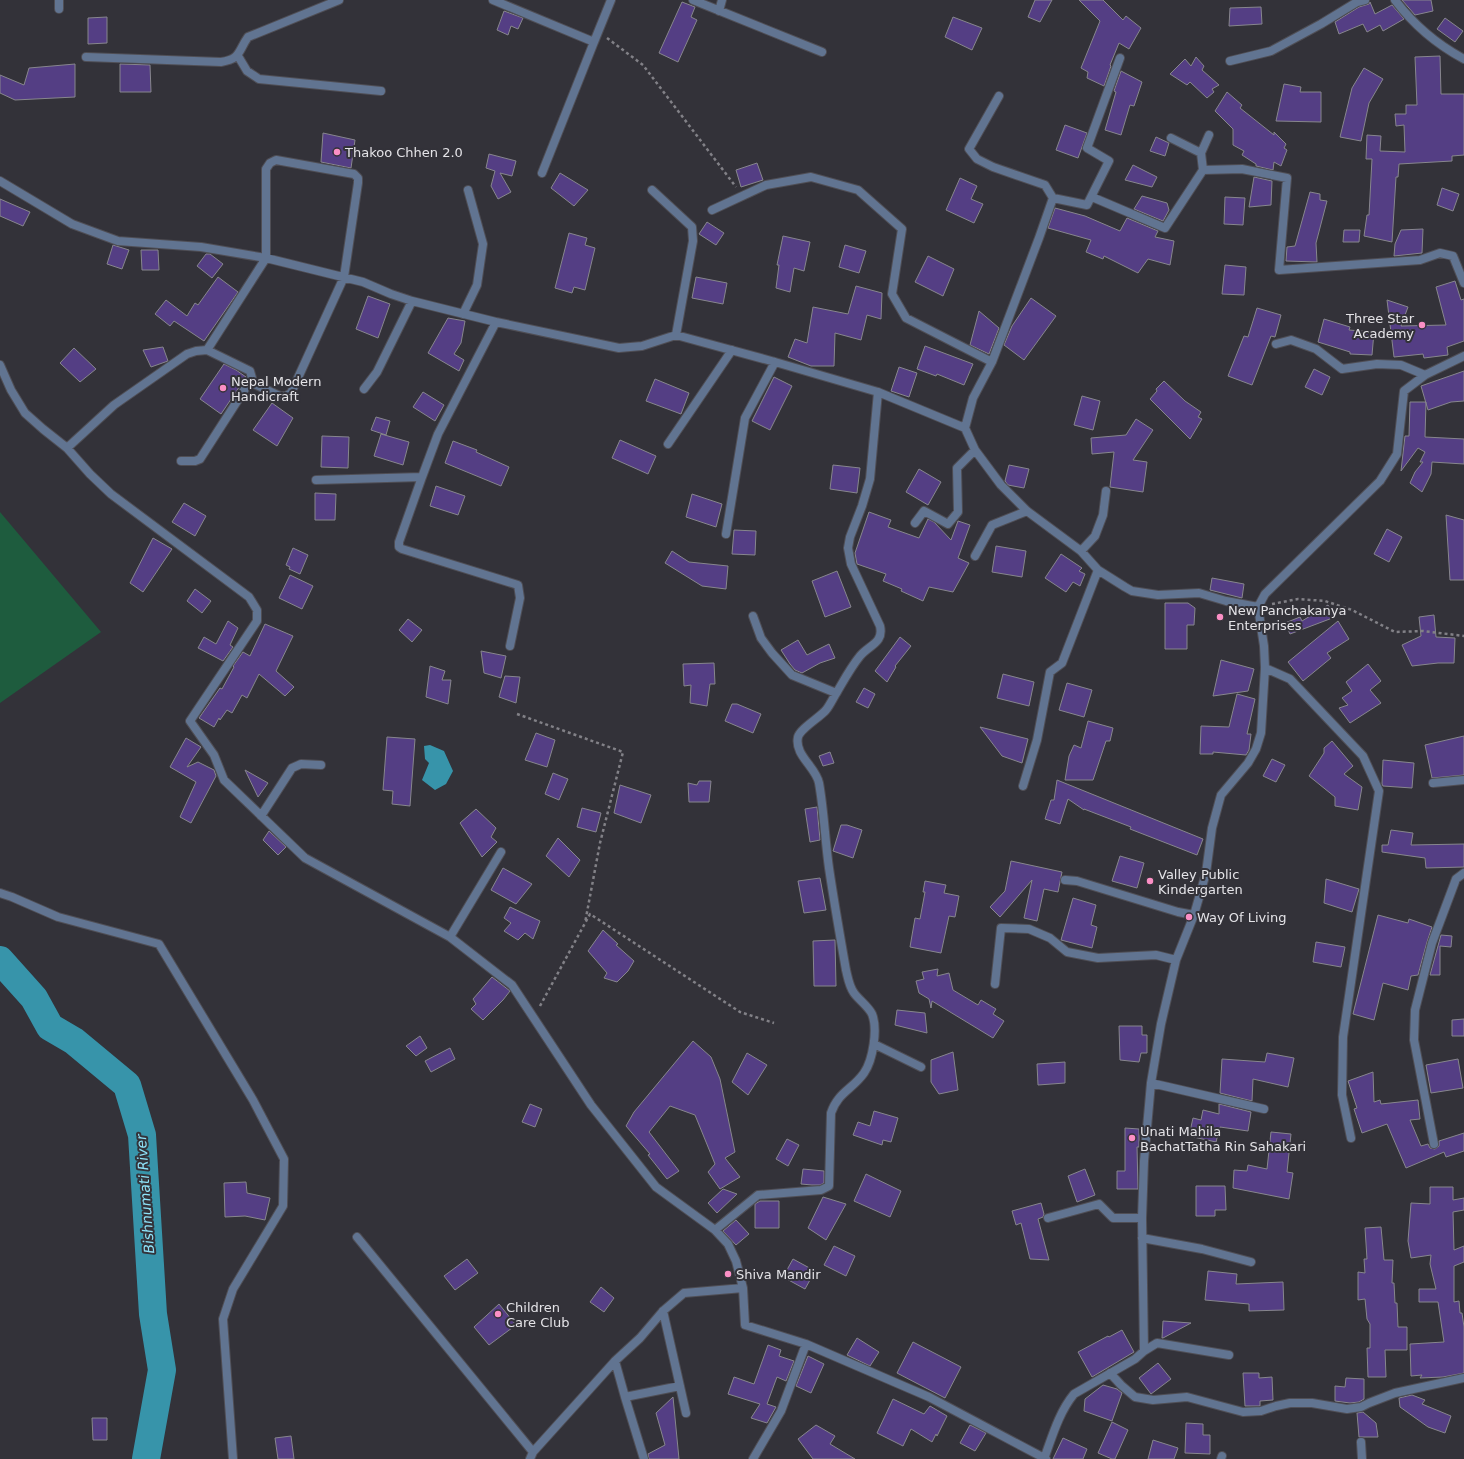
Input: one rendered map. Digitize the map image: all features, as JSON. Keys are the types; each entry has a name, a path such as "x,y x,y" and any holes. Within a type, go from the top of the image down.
{"street":[{"path":"59,0 59,9"},
{"path":"86,57 221,62 231,61 238,56 248,36 339,0"},
{"path":"493,0 594,42"},
{"path":"542,173 611,0"},
{"path":"693,0 822,52"},
{"path":"719,11 722,0"},
{"path":"1230,61 1270,50 1321,24 1357,2 1365,0"},
{"path":"1396,0 1406,15 1450,52 1464,59"},
{"path":"238,56 247,71 259,79 380,91"},
{"path":"1052,198 1087,205 1092,197 1109,161 1087,148 1120,58"},
{"path":"964,428 973,398 992,362 1039,238 1052,198 1045,185 993,167 977,159 969,148 999,96"},
{"path":"1092,197 1165,228 1203,170 1201,153 1209,135"},
{"path":"1171,138 1201,153"},
{"path":"207,350 266,258 266,169 270,163 276,160 354,174 358,178 358,183 344,277 291,393 286,396 280,396 250,382"},
{"path":"1203,170 1242,169 1287,178 1279,270 1420,260 1440,253 1453,256 1464,283"},
{"path":"712,210 766,185 811,176 858,190 902,229 892,294 906,318 992,362"},
{"path":"0,181 72,224 118,241 201,247 266,258 363,282 412,301 496,322 619,348 642,346 676,335 878,392 964,428 975,450 1001,485 1027,510 1081,551 1098,570 1132,591 1158,595 1199,594 1258,607"},
{"path":"463,314 477,285 483,244 468,190"},
{"path":"652,190 692,227 693,241 676,335"},
{"path":"364,389 377,372 412,301"},
{"path":"496,322 438,434 399,542 402,549 518,585 520,598 510,646"},
{"path":"1276,344 1291,340 1316,349 1342,369 1377,364 1401,365 1425,375"},
{"path":"67,448 114,405 187,354 207,350 250,371 252,378 200,459 194,461 181,461"},
{"path":"668,444 732,350"},
{"path":"1144,1351 1142,1218 1144,1161 1151,1083 1161,1024 1176,960 1194,915 1206,873 1212,828 1221,795 1248,763 1256,749 1261,733 1265,668 1258,607 1265,594 1380,481 1397,454 1404,391 1425,375 1464,356"},
{"path":"726,534 745,418 775,362"},
{"path":"0,365 11,390 24,413 67,448 111,494 249,597 257,610 257,621 190,721 214,755 224,780 305,858 450,937 512,985 591,1105 656,1187 714,1230 728,1244 736,1261 743,1288 745,1325 806,1344 929,1397 1045,1459 1051,1438 1069,1400 1074,1394 1135,1359 1144,1351 1157,1344 1229,1355"},
{"path":"714,1230 758,1195 821,1190 828,1186 831,1113 836,1101 863,1075 874,1044 875,1032 872,1013 854,994 850,986 846,970 829,868 818,781 801,754 798,745 798,736 803,729 818,719 827,708 856,662 866,649 873,646 879,638 881,632 880,626 851,564 848,548 850,537 862,506 870,479 878,392"},
{"path":"915,523 924,511 948,524 958,512 956,468 975,450"},
{"path":"316,480 422,478"},
{"path":"1081,551 1095,536 1102,515 1106,491"},
{"path":"975,556 992,525 1027,510"},
{"path":"1023,786 1037,740 1050,672 1062,663 1098,570"},
{"path":"753,616 761,638 772,653 792,675 836,693"},
{"path":"1265,668 1290,678 1363,756 1379,791 1343,1037 1342,1094 1351,1138"},
{"path":"261,816 292,768 301,764 321,765"},
{"path":"1433,783 1464,780"},
{"path":"450,937 501,852"},
{"path":"1434,1144 1414,1040 1415,1010 1432,943 1456,879 1464,874"},
{"path":"1065,880 1078,881 1178,912 1194,915"},
{"path":"0,893 12,896 58,917 159,944 253,1100 284,1159 283,1206 233,1289 223,1319 233,1459"},
{"path":"995,984 1001,928 1029,929 1050,938 1067,952 1075,954 1098,958 1156,955 1176,960"},
{"path":"874,1044 922,1067"},
{"path":"1151,1083 1264,1109"},
{"path":"1048,1218 1099,1204 1113,1218 1142,1218"},
{"path":"357,1236 531,1455 615,1361 640,1338 663,1311 684,1293 743,1288"},
{"path":"1142,1238 1202,1249 1251,1262"},
{"path":"663,1311 686,1413"},
{"path":"753,1459 781,1411 806,1344"},
{"path":"615,1361 644,1459"},
{"path":"1110,1373 1121,1386 1134,1397 1153,1400 1187,1397 1243,1412 1261,1411 1276,1406 1290,1404 1312,1403 1347,1409 1361,1407 1369,1402 1395,1393 1464,1378"},
{"path":"625,1397 680,1386"},
{"path":"1361,1442 1362,1459"}],"path":[{"path":"598,31 643,65 742,196"},
{"path":"1258,607 1298,600 1325,601 1352,610 1395,632 1423,631 1464,636"},
{"path":"517,714 623,752 600,843 584,925"},
{"path":"534,1018 590,914 740,1012 774,1023"}],"green space":[{"path":"0,512 101,632 0,703"}],"water":[{"path":"430,745 444,751 453,771 446,784 435,790 422,780 429,763 425,759 424,746"}],"building":[{"path":"1035,0 1052,0 1040,22 1028,17"},
{"path":"1079,0 1103,0 1123,20 1126,16 1141,28 1129,49 1119,43 1110,65 1111,66 1104,86 1087,78 1088,72 1081,68 1100,21"},
{"path":"1402,0 1431,0 1433,11 1415,15"},
{"path":"682,2 695,7 691,17 697,20 678,62 659,53"},
{"path":"1370,2 1375,14 1392,5 1404,19 1383,31 1380,25 1367,32 1363,24 1339,34 1335,22 1359,7 1369,4"},
{"path":"1261,7 1262,24 1229,26 1230,8"},
{"path":"504,11 523,18 518,29 511,26 508,35 497,30"},
{"path":"107,17 107,43 88,44 88,18"},
{"path":"953,17 982,28 972,50 945,37"},
{"path":"1445,18 1463,31 1455,42 1437,29"},
{"path":"1440,56 1441,94 1464,94 1464,155 1452,156 1452,161 1399,164 1398,177 1396,177 1392,242 1364,236 1367,215 1369,215 1372,159 1366,159 1367,135 1381,136 1380,151 1405,152 1404,125 1396,126 1395,114 1406,114 1406,105 1417,105 1415,57"},
{"path":"1196,57 1204,66 1202,70 1219,85 1212,89 1214,92 1207,98 1190,82 1187,85 1170,74 1185,59 1191,66"},
{"path":"75,64 75,97 15,100 0,93 0,75 24,85 29,68"},
{"path":"120,64 150,65 151,92 120,92"},
{"path":"1364,68 1383,79 1369,103 1361,141 1340,137 1352,88"},
{"path":"1121,71 1142,82 1134,106 1130,105 1121,135 1105,130 1116,92 1114,91"},
{"path":"1284,84 1301,87 1300,92 1321,92 1321,122 1276,121"},
{"path":"1227,92 1242,105 1240,108 1274,135 1274,132 1286,144 1284,148 1287,150 1281,166 1274,162 1273,170 1256,166 1256,164 1242,155 1244,151 1233,145 1233,129 1215,111"},
{"path":"1065,125 1087,133 1078,158 1056,150"},
{"name":"Thakoo Chhen 2.0","path":"323,133 355,140 351,168 321,162"},
{"path":"1156,137 1169,143 1165,156 1150,151"},
{"path":"489,154 516,161 512,176 500,173 511,192 498,199 491,186 495,171 486,168"},
{"path":"757,163 763,180 741,187 736,170"},
{"path":"1133,165 1157,177 1152,187 1125,180"},
{"path":"560,173 588,190 574,206 551,188"},
{"path":"1254,177 1272,181 1271,205 1249,207"},
{"path":"960,178 977,186 971,199 983,204 974,223 946,210"},
{"path":"1442,188 1459,194 1453,211 1437,205"},
{"path":"1310,192 1320,194 1320,200 1327,201 1316,243 1317,262 1286,261 1287,247 1295,246"},
{"path":"1142,196 1167,203 1169,210 1163,221 1134,209"},
{"path":"1225,197 1245,198 1243,225 1224,224"},
{"path":"0,199 30,212 23,226 0,216"},
{"path":"1055,208 1085,216 1120,231 1127,218 1158,231 1155,237 1174,241 1170,265 1148,259 1138,273 1104,256 1103,259 1086,252 1091,240 1048,228"},
{"path":"707,222 724,233 716,245 699,234"},
{"path":"1423,229 1422,253 1394,256 1395,244 1401,230"},
{"path":"1344,230 1360,230 1359,242 1343,242"},
{"path":"569,233 587,238 585,245 595,248 585,290 574,287 572,293 555,288"},
{"path":"783,236 810,242 804,271 794,268 790,292 776,288 779,265 777,265"},
{"path":"113,245 129,250 122,269 107,264"},
{"path":"845,245 866,251 859,273 839,267"},
{"path":"141,250 158,250 159,270 142,270"},
{"path":"206,254 210,254 223,264 212,278 197,266"},
{"path":"928,256 954,269 943,296 915,282"},
{"path":"1225,265 1246,267 1244,295 1222,294"},
{"path":"218,277 238,292 204,341 174,321 170,326 155,314 166,300 187,316 195,303 198,305"},
{"path":"696,277 727,283 723,304 692,298"},
{"path":"1455,281 1461,300 1464,299 1464,341 1447,347 1448,355 1424,358 1423,354 1394,357 1387,300 1408,307 1401,326 1446,325 1436,287"},
{"path":"856,286 882,293 881,319 867,315 861,340 835,333 834,366 811,366 788,357 795,339 807,343 813,307 848,314"},
{"path":"368,296 390,304 378,338 356,329"},
{"path":"1031,298 1056,316 1024,360 1004,345 1012,326"},
{"path":"1257,308 1281,315 1275,337 1271,336 1252,385 1228,376 1244,336 1248,337"},
{"path":"979,311 999,328 989,354 970,345"},
{"path":"448,318 465,321 461,343 454,354 464,360 459,371 428,353"},
{"path":"1324,319 1350,327 1349,330 1374,332 1372,355 1350,354 1350,352 1318,342"},
{"path":"925,346 973,364 964,385 937,374 936,376 917,369"},
{"path":"163,347 168,361 151,367 143,350"},
{"path":"74,348 96,369 80,382 60,363"},
{"name":"Nepal Modern Handicraft","path":"224,364 246,377 221,414 200,399"},
{"path":"899,367 917,373 909,397 891,391"},
{"path":"1314,369 1330,377 1322,395 1305,387"},
{"path":"1464,371 1464,401 1451,402 1428,410 1421,386"},
{"path":"774,377 792,386 770,430 752,421"},
{"path":"655,379 689,393 681,414 646,401"},
{"path":"1164,381 1185,401 1201,412 1198,417 1202,419 1190,439 1150,399 1157,391 1156,389"},
{"path":"423,392 444,405 435,421 413,407"},
{"path":"1082,396 1100,401 1093,430 1074,425"},
{"path":"1410,402 1426,402 1425,437 1464,439 1464,464 1432,462 1431,474 1422,492 1410,483 1415,472 1423,462 1420,462 1425,452 1418,448 1401,471 1405,436 1409,436"},
{"path":"272,403 293,418 277,446 253,430"},
{"path":"376,417 390,421 386,435 371,430"},
{"path":"1136,419 1153,430 1133,460 1147,462 1143,492 1110,487 1114,452 1092,454 1091,438 1126,435"},
{"path":"381,434 409,442 403,465 374,456"},
{"path":"322,436 349,437 348,468 321,467"},
{"path":"620,440 656,456 648,474 612,458"},
{"path":"453,441 477,450 476,452 509,467 501,486 445,463"},
{"path":"833,465 860,468 857,493 830,489"},
{"path":"1009,465 1029,469 1024,488 1008,485 1005,481"},
{"path":"919,469 941,482 928,505 906,492"},
{"path":"436,486 465,496 458,515 430,506"},
{"path":"315,493 336,494 335,520 315,520"},
{"path":"692,494 722,504 716,527 686,517"},
{"path":"184,503 206,516 195,536 172,522"},
{"path":"869,512 891,520 888,527 919,538 928,519 934,522 951,540 958,521 970,525 958,558 969,563 953,592 929,587 923,601 901,591 902,589 883,581 886,574 857,564 855,553"},
{"path":"1446,515 1464,520 1464,580 1450,580"},
{"path":"1387,529 1402,537 1389,562 1374,554"},
{"path":"734,530 756,531 755,555 732,554"},
{"path":"153,538 172,549 143,592 130,583"},
{"path":"996,546 1026,551 1022,577 992,572"},
{"path":"293,548 308,555 300,574 289,569 290,567 286,565"},
{"path":"672,551 689,562 728,566 726,589 702,586 665,563"},
{"path":"1061,554 1082,568 1079,571 1085,574 1080,586 1073,582 1066,592 1045,578"},
{"path":"837,571 851,607 825,617 812,581"},
{"path":"290,575 313,586 302,609 279,598"},
{"path":"1212,578 1244,584 1242,598 1210,590"},
{"path":"195,589 211,601 202,613 187,601"},
{"path":"1165,603 1188,603 1195,608 1194,625 1187,625 1187,649 1165,649"},
{"path":"1328,605 1335,617 1290,634 1285,623 1300,617 1302,621"},
{"path":"1434,615 1436,637 1455,638 1454,663 1412,666 1402,645 1421,636 1419,617"},
{"path":"408,619 422,630 412,642 399,630"},
{"path":"228,621 238,628 230,645 233,647 223,661 198,648 204,637 216,644"},
{"path":"1338,621 1349,639 1327,653 1331,658 1303,681 1288,662"},
{"path":"265,624 293,636 276,671 294,687 285,696 259,674 247,698 242,695 232,713 227,710 220,720 219,718 214,727 199,718 220,688 222,689 234,667 233,666 243,652 250,656"},
{"path":"900,637 911,646 895,666 896,667 887,682 875,671"},
{"path":"798,640 807,655 829,644 835,658 820,663 802,673 795,670 781,650"},
{"path":"481,651 506,656 501,678 484,673"},
{"path":"1221,660 1254,669 1248,691 1213,696"},
{"path":"714,663 715,684 710,684 707,706 690,703 691,685 684,686 683,664"},
{"path":"1368,664 1381,681 1370,690 1381,703 1350,723 1339,708 1348,705 1342,698 1352,691 1346,682"},
{"path":"430,666 445,671 442,680 451,680 448,704 426,697"},
{"path":"1003,674 1034,682 1029,706 997,698"},
{"path":"505,676 520,677 516,703 499,697"},
{"path":"1067,683 1092,690 1084,717 1059,710"},
{"path":"864,688 875,694 868,708 856,702"},
{"path":"1237,694 1255,699 1247,734 1251,734 1249,750 1246,755 1213,752 1213,754 1200,754 1201,726 1229,727"},
{"path":"732,704 737,704 761,714 753,733 725,721"},
{"path":"1088,721 1113,728 1110,741 1106,741 1093,780 1065,780 1069,756 1074,745 1081,748"},
{"path":"980,727 1028,739 1022,763 1002,756"},
{"path":"536,733 555,740 547,767 525,760"},
{"path":"1464,736 1464,775 1432,778 1425,745"},
{"path":"387,737 415,739 410,806 392,804 393,791 383,790"},
{"path":"186,738 201,747 187,767 198,762 214,770 216,776 191,823 180,817 196,782 170,767"},
{"path":"1332,741 1353,766 1344,774 1362,787 1358,810 1335,806 1335,797 1309,776 1324,753 1324,748"},
{"path":"830,752 834,763 823,766 819,756"},
{"path":"1272,759 1285,765 1276,782 1263,776"},
{"path":"1383,760 1414,763 1412,788 1383,786"},
{"path":"245,770 268,783 258,797"},
{"path":"553,773 568,779 559,800 545,794"},
{"path":"1057,780 1203,839 1197,855 1130,829 1131,827 1084,810 1068,799 1060,824 1045,819 1051,800 1054,800"},
{"path":"699,781 711,781 709,802 689,802 688,783 697,785"},
{"path":"620,785 651,795 641,823 614,813"},
{"path":"817,807 820,840 810,842 805,809"},
{"path":"582,808 601,813 596,832 577,827"},
{"path":"476,809 496,828 491,837 497,842 482,857 460,823"},
{"path":"841,825 847,825 862,830 853,858 833,851"},
{"path":"1391,830 1413,833 1411,845 1464,844 1464,867 1426,868 1425,858 1382,852 1382,845 1388,845"},
{"path":"269,831 286,847 278,855 263,840"},
{"path":"558,838 580,860 569,877 546,856"},
{"path":"1120,856 1144,863 1137,888 1112,881"},
{"path":"1011,861 1062,872 1058,892 1044,889 1037,921 1024,918 1032,880 1000,917 990,907 1005,891"},
{"path":"503,868 532,884 516,904 491,890"},
{"path":"820,878 826,910 804,913 798,881"},
{"path":"1326,879 1359,889 1352,912 1324,903"},
{"path":"925,881 946,885 944,893 959,896 955,917 949,916 941,953 910,947 915,918 920,919 925,892 923,892"},
{"path":"1073,898 1096,905 1091,925 1097,927 1092,948 1061,940"},
{"path":"510,907 540,921 533,939 525,933 518,940 504,931 511,923 504,918"},
{"path":"1378,915 1408,923 1409,919 1432,927 1418,975 1411,976 1408,990 1383,983 1374,1020 1353,1014"},
{"path":"603,930 618,944 616,945 634,961 628,971 617,982 604,978 607,973 588,951"},
{"path":"1441,935 1452,936 1451,947 1440,946 1440,975 1430,975"},
{"path":"835,940 836,986 814,986 813,941"},
{"path":"1316,942 1345,947 1341,967 1313,962"},
{"path":"938,969 937,976 949,973 953,990 978,1005 981,1000 996,1009 993,1014 1004,1021 993,1038 932,1001 931,1008 929,999 919,993 916,981 924,979 922,972"},
{"path":"492,977 510,991 483,1020 471,1009 476,1004 473,999"},
{"path":"897,1010 925,1013 927,1033 895,1025"},
{"path":"1464,1019 1464,1036 1452,1036 1452,1020"},
{"path":"1119,1026 1142,1026 1142,1035 1147,1035 1147,1053 1141,1053 1139,1062 1120,1060"},
{"path":"420,1036 427,1048 416,1056 406,1046"},
{"path":"693,1041 711,1057 720,1079 735,1152 725,1158 740,1177 720,1189 708,1172 715,1164 695,1115 670,1106 649,1132 679,1171 667,1179 648,1155 650,1154 626,1126 634,1112"},
{"path":"450,1048 455,1059 431,1072 425,1061"},
{"path":"953,1052 958,1090 939,1094 931,1082 931,1060"},
{"path":"747,1053 767,1065 748,1095 732,1082"},
{"path":"1267,1053 1294,1058 1288,1087 1253,1079 1252,1101 1220,1093 1222,1059 1265,1062"},
{"path":"1458,1059 1463,1088 1431,1093 1426,1065"},
{"path":"1065,1062 1065,1083 1038,1085 1037,1064"},
{"path":"1373,1072 1374,1102 1380,1100 1381,1104 1418,1100 1420,1119 1410,1120 1421,1146 1428,1144 1430,1148 1435,1149 1439,1146 1439,1141 1464,1133 1464,1151 1446,1157 1444,1152 1406,1168 1387,1124 1362,1133 1354,1109 1357,1108 1348,1081"},
{"path":"530,1104 542,1109 535,1127 522,1122"},
{"path":"1219,1104 1251,1112 1248,1131 1220,1127 1216,1142 1189,1136 1193,1118 1201,1120 1203,1110 1219,1114"},
{"path":"874,1111 898,1118 891,1142 883,1140 882,1145 853,1135 858,1122 870,1126"},
{"path":"1125,1128 1139,1129 1139,1147 1137,1147 1138,1189 1117,1189 1117,1171 1125,1171"},
{"path":"1271,1132 1291,1134 1287,1172 1293,1173 1289,1199 1233,1188 1234,1170 1247,1171 1248,1165 1267,1169"},
{"path":"787,1139 799,1145 788,1166 776,1159"},
{"path":"803,1169 824,1171 824,1183 820,1185 801,1184"},
{"path":"1085,1169 1095,1195 1077,1202 1068,1176"},
{"path":"866,1174 901,1191 890,1217 854,1201"},
{"path":"246,1182 247,1193 270,1198 265,1220 245,1216 225,1217 224,1183"},
{"path":"1196,1186 1225,1186 1226,1210 1215,1210 1215,1216 1196,1216"},
{"path":"1430,1187 1453,1187 1453,1200 1464,1198 1464,1210 1453,1212 1454,1250 1464,1246 1464,1262 1454,1266 1454,1302 1459,1301 1460,1313 1462,1313 1464,1327 1464,1373 1443,1377 1420,1378 1422,1375 1411,1376 1410,1344 1444,1342 1438,1302 1419,1302 1419,1289 1436,1289 1430,1264 1431,1255 1411,1258 1408,1241 1411,1203 1430,1204"},
{"path":"723,1189 737,1194 717,1213 708,1203"},
{"path":"823,1197 846,1204 826,1240 808,1228"},
{"path":"760,1201 779,1201 779,1228 755,1228 755,1204"},
{"path":"1041,1203 1044,1214 1043,1217 1038,1219 1049,1260 1030,1259 1021,1223 1016,1225 1012,1211"},
{"path":"736,1220 749,1234 736,1245 723,1231"},
{"path":"1381,1227 1384,1260 1393,1260 1392,1283 1394,1283 1395,1303 1397,1303 1398,1327 1407,1327 1407,1350 1385,1350 1386,1377 1368,1377 1367,1348 1370,1348 1370,1324 1367,1319 1365,1299 1358,1300 1358,1272 1365,1273 1364,1259 1367,1259 1365,1228"},
{"path":"834,1246 855,1256 846,1276 824,1265"},
{"path":"467,1259 478,1273 455,1290 444,1276"},
{"path":"793,1259 815,1271 805,1289 783,1277"},
{"path":"1208,1271 1237,1274 1236,1284 1283,1282 1284,1310 1249,1311 1249,1304 1205,1300"},
{"path":"601,1287 614,1298 604,1312 590,1302"},
{"name":"Children Care Club","path":"499,1304 516,1325 489,1345 474,1327"},
{"path":"1163,1321 1191,1323 1162,1338"},
{"path":"1122,1330 1134,1352 1092,1377 1078,1352"},
{"path":"857,1338 879,1352 870,1366 847,1355"},
{"path":"913,1342 961,1367 945,1398 897,1373"},
{"path":"768,1345 781,1350 779,1356 794,1361 786,1381 777,1377 767,1404 776,1407 767,1423 751,1418 760,1404 728,1394 734,1377 754,1384"},
{"path":"808,1356 824,1364 811,1393 796,1386"},
{"path":"1158,1363 1171,1379 1151,1394 1139,1378"},
{"path":"1243,1373 1259,1373 1259,1378 1272,1377 1273,1400 1260,1401 1260,1406 1245,1406"},
{"path":"1346,1378 1364,1379 1364,1399 1359,1402 1350,1403 1335,1401 1335,1386 1345,1387"},
{"path":"1103,1385 1117,1389 1122,1393 1112,1421 1084,1411 1085,1399"},
{"path":"1412,1395 1425,1400 1422,1404 1451,1416 1445,1433 1428,1427 1400,1407 1399,1398"},
{"path":"673,1397 679,1459 649,1459 648,1454 665,1445 656,1413"},
{"path":"893,1399 924,1414 930,1406 947,1416 937,1436 936,1434 932,1442 911,1429 903,1446 877,1433"},
{"path":"1363,1412 1376,1423 1378,1437 1359,1437 1357,1413"},
{"path":"92,1418 107,1418 107,1440 93,1440"},
{"path":"1112,1422 1128,1430 1115,1459 1098,1453"},
{"path":"1186,1423 1203,1424 1203,1435 1210,1435 1210,1454 1185,1453"},
{"path":"816,1425 835,1436 830,1444 855,1459 813,1459 798,1439"},
{"path":"970,1425 986,1433 975,1451 960,1443"},
{"path":"291,1436 294,1459 278,1459 275,1438"},
{"path":"1063,1438 1087,1449 1083,1459 1053,1459"},
{"path":"1153,1440 1178,1448 1174,1459 1148,1459"}],"waterway":[{"name":"Bishnumati River","path":"0,960 34,998 50,1027 74,1041 127,1085 142,1135 153,1314 162,1370 146,1459"}],"place":[{"name":"Thakoo Chhen 2.0","path":"337,152"},
{"name":"Three Star Academy","path":"1422,325"},
{"name":"Nepal Modern Handicraft","path":"223,388"},
{"name":"New Panchakanya Enterprises","path":"1220,617"},
{"name":"Valley Public Kindergarten","path":"1150,881"},
{"name":"Way Of Living","path":"1189,917"},
{"name":"Unati Mahila BachatTatha Rin Sahakari","path":"1132,1138"},
{"name":"Shiva Mandir","path":"728,1274"},
{"name":"Children Care Club","path":"498,1314"}]}
